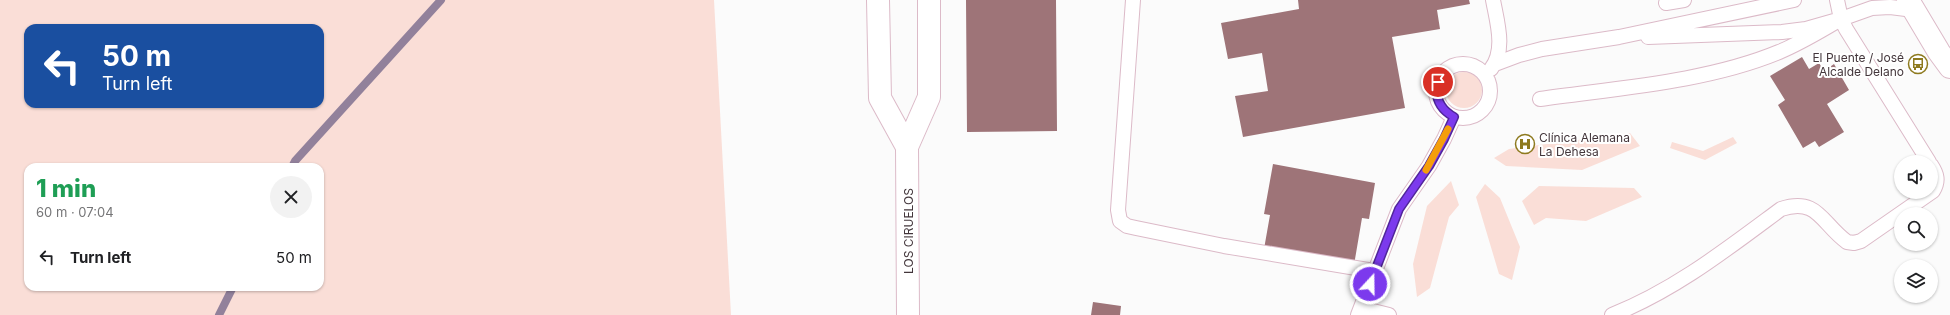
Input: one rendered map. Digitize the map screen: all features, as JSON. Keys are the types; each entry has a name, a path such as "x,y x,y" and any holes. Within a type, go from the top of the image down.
{"street":[{"name":"LOS CIRUELOS","path":"878,0 880,98 907,147"},
{"name":"LOS CIRUELOS","path":"908,315 907,147 929,97 929,0"},
{"path":"1911,5 1939,52 1950,67"}],"lane":[{"path":"1134,0 1118,210 1120,220 1128,226 1224,246 1374,272"},
{"path":"1486,76 1495,64 1500,42 1493,0"},
{"path":"1666,3 1684,0"},
{"path":"1495,64 1519,55 1542,49 1619,37 1794,0"},
{"path":"1838,0 1841,19 1925,155"},
{"path":"1619,37 1782,32 1806,29 1841,19 1865,10 1880,7 1911,5"},
{"path":"1540,99 1686,78 1737,66 1796,45 1841,19"},
{"path":"1464,64 1473,65 1486,76 1490,84 1490,92 1489,101 1485,108 1471,118 1462,119 1454,117 1443,110 1437,98 1436,90 1442,74 1456,65 1464,64"},
{"path":"1389,315 1359,312 1399,209 1429,166 1454,117"},
{"path":"1612,315 1659,293 1689,276 1781,209 1793,205 1803,205 1815,210 1847,242 1854,244 1862,241 1922,199"}],"shaded area":[{"path":"0,0 714,0 731,315 0,315"},
{"path":"1464,72 1477,77 1482,90 1477,103 1464,108 1451,103 1446,90 1451,77"},
{"path":"1630,133 1640,146 1582,170 1506,166 1494,158 1509,149"},
{"path":"1733,137 1737,143 1705,160 1670,148 1672,142 1703,151"},
{"path":"1451,181 1459,205 1449,217 1430,288 1417,297 1413,264 1427,206"},
{"path":"1485,184 1500,198 1520,247 1512,280 1499,274 1476,197"},
{"path":"1539,186 1634,188 1642,197 1586,221 1546,218 1534,225 1522,201"}],"building":[{"path":"966,0 1056,0 1057,131 967,132"},
{"path":"1298,0 1469,0 1470,4 1437,10 1440,29 1392,37 1405,108 1243,137 1235,96 1268,91 1262,53 1228,59 1221,23 1299,9"},
{"path":"1802,57 1809,69 1819,63 1824,71 1834,64 1849,90 1827,104 1844,132 1819,147 1815,141 1803,148 1778,105 1785,100 1770,76"},
{"path":"1273,164 1375,183 1369,219 1362,218 1354,265 1264,249 1270,215 1264,214"},
{"path":"1093,302 1121,306 1120,315 1091,315"}],"waterway":[{"path":"294,163 441,0"},
{"path":"219,315 231,291"}],"slow traffic":[{"path":"1426,170 1444,139 1448,129"}],"place":[{"name":"El Puente / José Alcalde Delano","path":"1918,64"},
{"name":"Clínica Alemana La Dehesa","path":"1525,144"}],"route":[{"path":"1370,284 1399,209 1429,166 1454,117 1440,106 1436,90 1438,82"}]}
